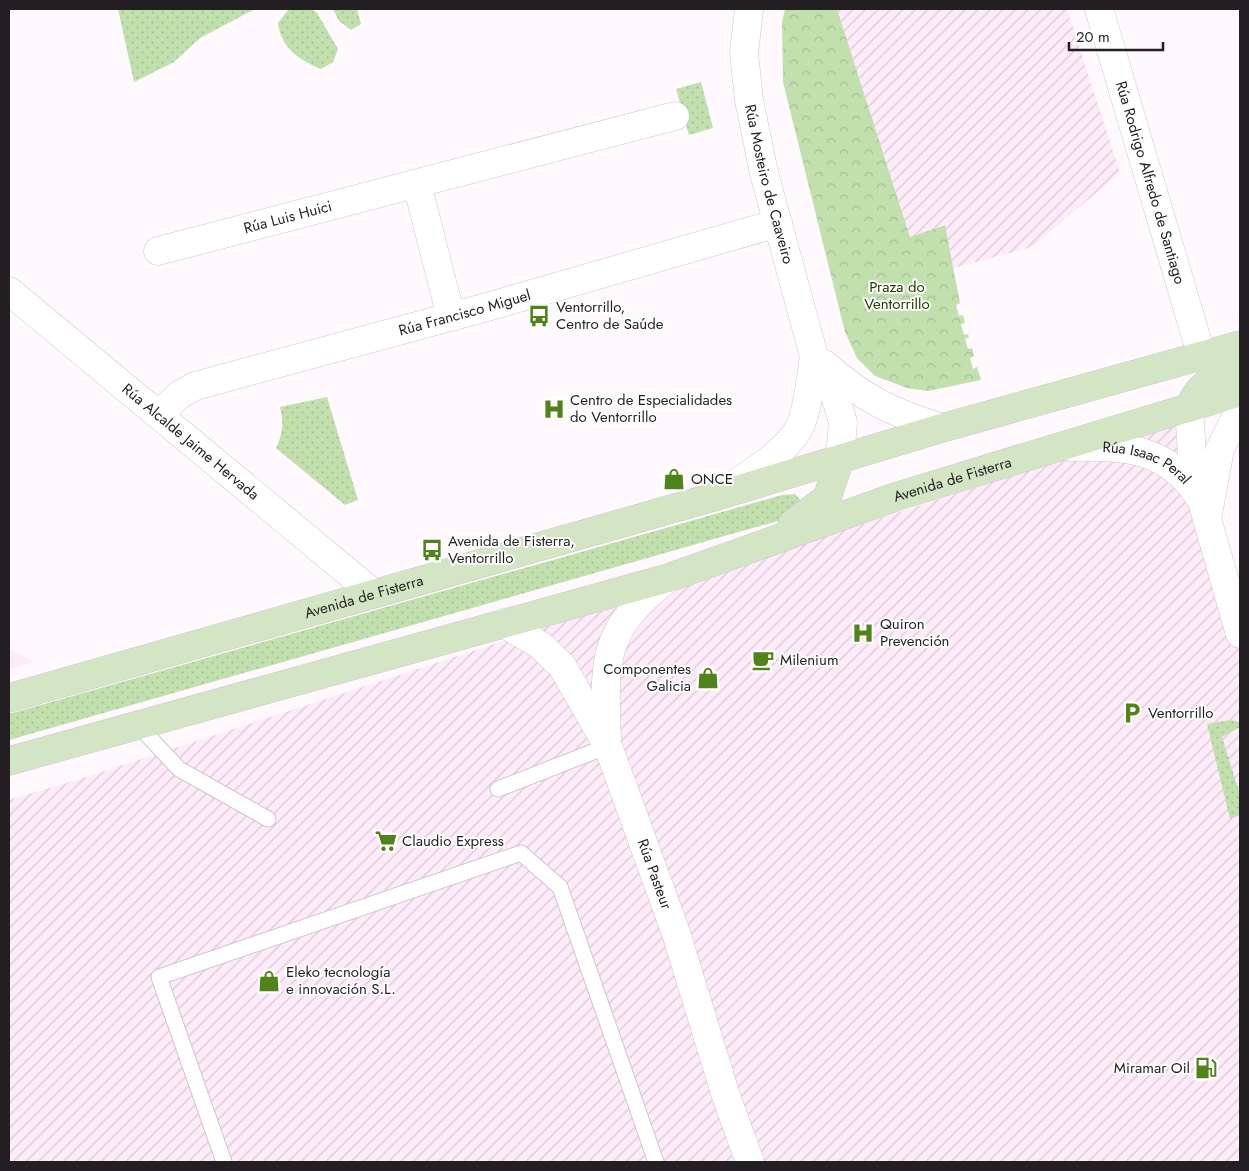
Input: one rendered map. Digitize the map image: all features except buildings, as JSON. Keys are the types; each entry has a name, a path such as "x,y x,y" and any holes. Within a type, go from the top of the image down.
{"main road":[{"name":"Avenida de Fisterra","path":"10,696 717,496 942,428 1240,345"},
{"path":"1189,408 1194,394 1208,381 1240,368"},
{"name":"Avenida de Fisterra","path":"9,761 668,578 898,496 1240,392"},
{"path":"768,541 827,498 840,459"}],"street":[{"name":"Rúa Mosteiro de Caaveiro","path":"749,9 744,53 749,100 778,223 814,356 832,389 843,422 840,459"},
{"name":"Rúa Rodrigo Alfredo de Santiago","path":"1099,9 1202,357"},
{"name":"Rúa Luis Huici","path":"158,251 675,116"},
{"path":"417,184 451,317"},
{"name":"Rúa Francisco Miguel","path":"158,415 179,395 195,386 451,317 778,223"},
{"name":"Rúa Alcalde Jaime Hervada","path":"9,292 373,593"},
{"path":"814,356 851,388 878,405 900,415 942,428"},
{"name":"Avenida de Fisterra","path":"717,496 772,458 799,428 809,390 814,356"},
{"name":"Rúa Isaac Peral","path":"1189,408 1193,470 1208,516 1240,634"},
{"path":"1208,516 1220,449 1240,409"},
{"name":"Rúa Isaac Peral","path":"1061,447 1106,446 1140,451 1159,458 1178,471 1196,493 1208,516"},
{"name":"Avenida de Fisterra","path":"608,746 605,689 609,652 623,622 643,598 668,578"},
{"name":"Rúa Pasteur","path":"503,623 540,645 562,666 608,746 676,932 726,1096 750,1162"}],"lane":[{"path":"139,726 179,769 268,819"},
{"path":"498,789 608,746"},
{"path":"224,1162 159,977 522,853 560,887 656,1162"}],"shaded area":[{"path":"837,9 1067,9 1120,173 1032,247 953,268 944,225 910,237"},
{"path":"1182,420 1240,637 1240,1162 9,1162 9,800 86,777"},
{"path":"9,649 34,662 9,669"}],"green space":[{"path":"118,9 255,9 200,38 174,62 134,82"},
{"path":"289,9 312,9 317,13 338,49 333,62 321,69 305,62 287,46 278,23"},
{"path":"333,9 357,9 361,24 351,30 339,21"},
{"name":"Praza do Ventorrillo","path":"785,9 837,9 910,237 945,225 960,303 956,305 959,316 963,315 965,323 961,324 964,335 968,334 969,337 965,339 968,349 972,348 974,356 970,358 973,369 977,367 981,380 928,391 907,388 875,376 857,358 845,332 783,82 782,22"},
{"path":"701,82 713,128 689,135 676,89"},
{"path":"327,397 358,500 345,505 276,448 282,428 280,407"},
{"path":"795,494 801,501 788,518 9,740 9,714 782,495"},
{"path":"1230,720 1240,722 1240,727 1222,737 1240,795 1240,815 1230,819 1207,724"}],"place":[{"name":"Ventorrillo, Centro de Saúde","path":"539,316"},
{"name":"Centro de Especialidades do Ventorrillo","path":"554,409"},
{"name":"ONCE","path":"674,479"},
{"name":"Avenida de Fisterra, Ventorrillo","path":"432,550"},
{"name":"Quiron Prevención","path":"863,633"},
{"name":"Milenium","path":"763,660"},
{"name":"Componentes Galicia","path":"708,678"},
{"name":"Ventorrillo","path":"1132,713"},
{"name":"Claudio Express","path":"386,841"},
{"name":"Eleko tecnología e innovación S.L.","path":"269,981"},
{"name":"Miramar Oil","path":"1206,1068"}]}
